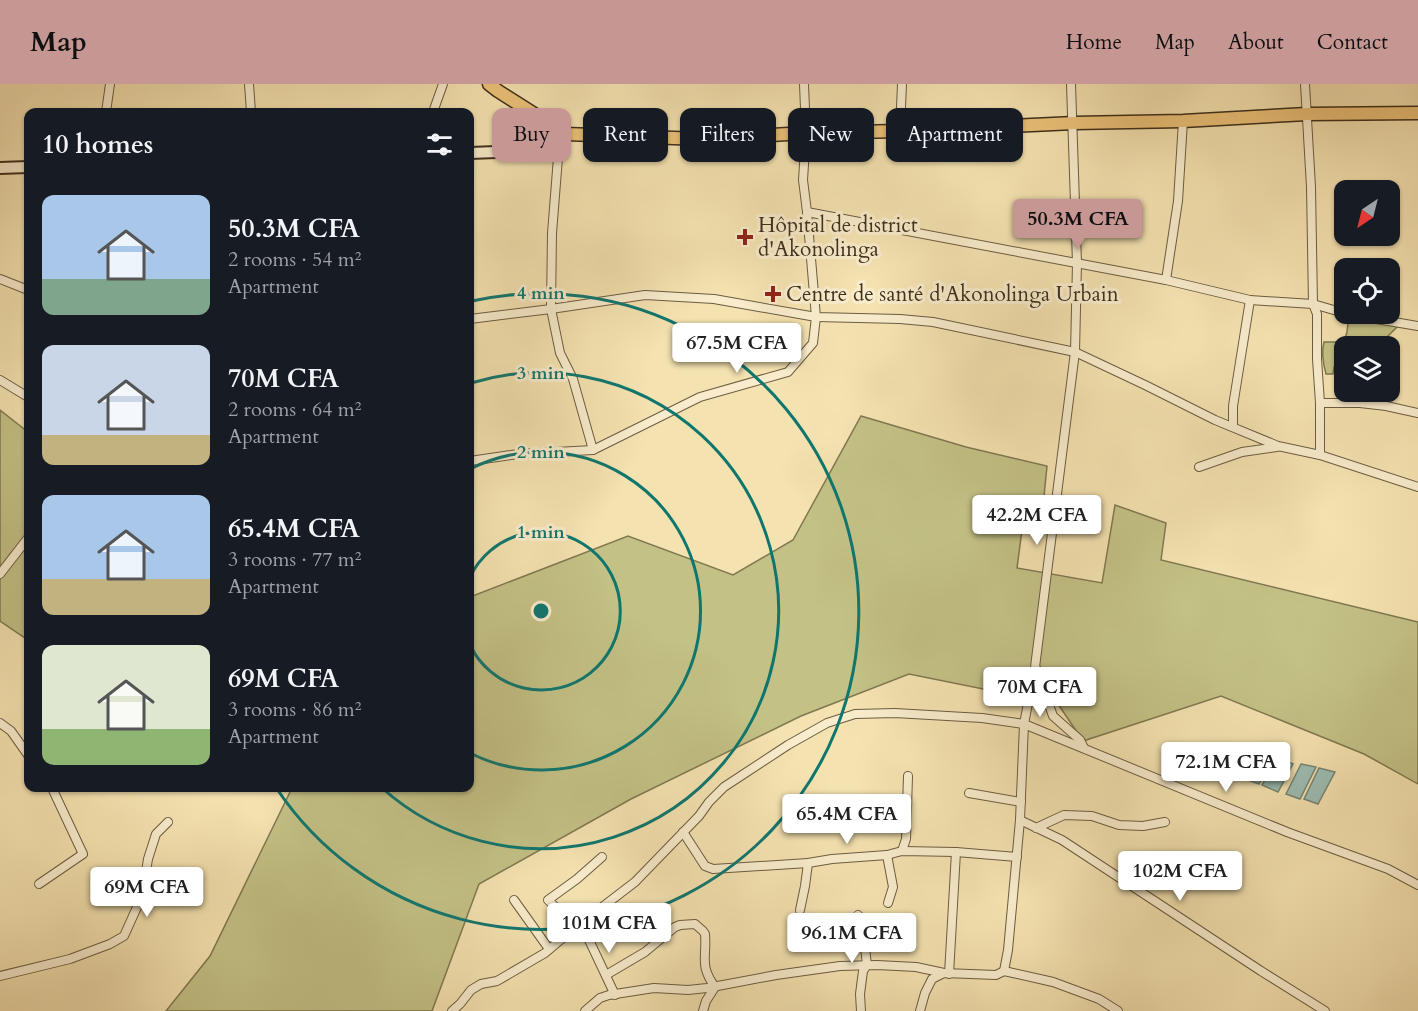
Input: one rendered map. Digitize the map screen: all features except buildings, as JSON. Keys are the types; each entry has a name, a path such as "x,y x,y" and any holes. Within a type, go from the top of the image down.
{"main road":[{"path":"489,84 520,108"},
{"path":"1023,125 1184,121 1307,114 1418,113"},
{"path":"571,140 702,139 788,134"}],"street":[{"path":"107,108 110,84"},
{"path":"249,84 251,108"},
{"path":"435,108 443,84"},
{"path":"804,84 805,108"},
{"path":"901,108 902,84"},
{"path":"1004,971 1020,820 1024,724 1035,667 1075,352 1077,262 1071,84"},
{"path":"1305,84 1311,199 1313,304 1317,314 1320,455"},
{"path":"1166,280 1178,201 1184,121"},
{"path":"474,153 492,152"},
{"path":"560,162 552,233 552,309 560,353 573,379 593,450"},
{"path":"474,460 518,454 593,450 700,397 788,372 813,343 816,317 803,180 804,162"},
{"path":"0,168 24,167"},
{"path":"807,212 1077,262 1250,300 1313,304 1334,310"},
{"path":"0,279 24,288"},
{"path":"474,319 645,295 714,299 816,317 933,322 1075,352 1215,420 1278,446 1320,455 1418,487"},
{"path":"1233,427 1234,395 1250,300"},
{"path":"1400,323 1418,326"},
{"path":"0,380 24,395"},
{"path":"1320,403 1369,404 1418,414"},
{"path":"1199,467 1242,452 1278,446"},
{"path":"0,574 24,543"},
{"path":"1035,667 1053,716 1080,740 1084,748"},
{"path":"452,1011 471,990 481,984 497,981 549,949 635,882 724,787 827,723 855,714 895,713 982,718 1024,724 1287,832 1388,869 1418,885"},
{"path":"0,723 11,731 24,749"},
{"path":"902,851 906,839 908,776"},
{"path":"39,884 83,854 54,792"},
{"path":"969,793 1021,802"},
{"path":"1036,828 1064,816 1092,816 1119,825 1143,826 1166,822"},
{"path":"1020,820 1062,840 1326,1011"},
{"path":"0,976 70,959 110,944 124,936 142,896 148,860 156,834 168,822"},
{"path":"683,832 703,864 713,869 807,863 887,855 902,851 956,852 1017,857"},
{"path":"946,973 956,852"},
{"path":"887,855 893,887 888,903"},
{"path":"602,857 578,879 548,900 579,925 615,995"},
{"path":"800,910 807,863"},
{"path":"514,900 549,949"},
{"path":"858,915 867,965 863,972 861,1011"},
{"path":"606,975 645,952 675,927 695,924 705,934 705,969 715,987"},
{"path":"585,1011 600,998 654,988 688,990 797,972 867,965 916,967 946,973 996,975 1004,971 1083,991 1118,1011"},
{"path":"921,1011 925,993 932,979 946,973"},
{"path":"703,1011 715,987"}],"shaded area":[{"path":"1348,324 1400,324 1388,336 1346,336"},
{"path":"1324,342 1334,342 1333,374 1326,374 1323,358"},
{"path":"0,410 24,429 24,637 0,621"},
{"path":"861,416 966,447 1047,466 1042,516 1024,515 1017,568 1102,583 1115,505 1166,523 1161,560 1418,622 1418,784 1364,754 1221,696 1083,741 1058,704 909,674 801,716 631,799 479,884 432,1011 166,1011 210,956 290,792 474,792 474,595 628,536 733,575 793,540"}],"water":[{"path":"1237,746 1254,752 1240,777 1224,770"},
{"path":"1257,752 1273,757 1259,784 1243,778"},
{"path":"1278,758 1293,764 1278,792 1262,785"},
{"path":"1301,764 1316,767 1300,799 1286,794"},
{"path":"1319,768 1335,772 1318,804 1304,799"}],"place":[{"name":"Hôpital de district d'Akonolinga","path":"745,237"},
{"name":"Centre de santé d'Akonolinga Urbain","path":"773,294"}]}
